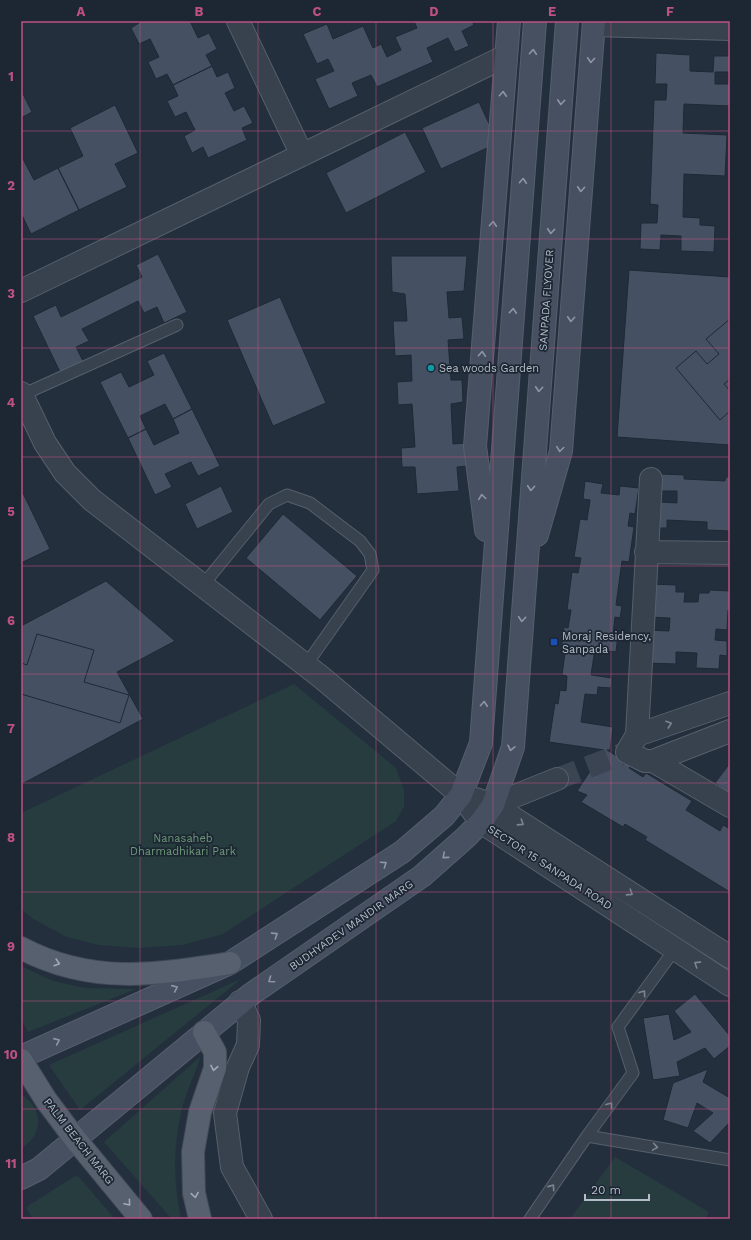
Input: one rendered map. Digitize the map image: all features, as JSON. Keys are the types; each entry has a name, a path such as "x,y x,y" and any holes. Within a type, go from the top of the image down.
{"main road":[{"path":"493,577 475,446 508,21"},
{"path":"21,1059 230,964 402,852 444,816 461,795 481,743 535,21"},
{"name":"SANPADA FLYOVER","path":"525,580 567,21"},
{"path":"525,580 561,451 594,23"},
{"name":"BUDHYADEV MANDIR MARG","path":"21,1178 39,1169 76,1140 240,1002 422,876 487,814 513,747 525,580"},
{"path":"21,948 54,962 84,970 128,975 178,971 230,964"},
{"path":"200,1219 194,1193 193,1152 200,1112 215,1068 215,1052 204,1032"},
{"name":"PALM BEACH MARG","path":"21,1059 46,1100 76,1140 141,1219"}],"street":[{"path":"238,21 302,155"},
{"path":"594,23 730,29"},
{"path":"21,291 506,56"},
{"path":"21,394 46,443 65,473 92,500 306,665 461,795"},
{"path":"651,479 637,735 627,752 645,761 653,761 730,731"},
{"path":"646,552 730,553"},
{"path":"637,735 730,703"},
{"path":"653,761 730,806"},
{"path":"487,814 557,779"},
{"name":"SECTOR 15 SANPADA ROAD","path":"461,795 675,949 730,985"},
{"name":"SECTOR 15 SANPADA ROAD","path":"487,814 730,957"},
{"path":"240,1002 249,1020 248,1045 238,1067 225,1113 232,1167 261,1219"}],"lane":[{"path":"21,394 177,325"},
{"path":"203,586 269,504 287,494 310,503 360,541 370,554 373,570 306,665"},
{"path":"530,1219 587,1136 633,1073 618,1026 675,949"},
{"path":"587,1136 730,1160"}],"green space":[{"name":"Nanasaheb Dharmadhikari Park","path":"294,684 396,768 404,790 404,807 396,821 223,934 183,945 138,948 99,945 67,937 33,919 21,909 21,813"},
{"path":"21,966 53,981 86,988 136,989 28,1032 21,1019"},
{"path":"241,979 80,1110 49,1065"},
{"path":"201,1056 182,1108 179,1122 175,1177 181,1219 172,1219 104,1142"},
{"path":"21,1094 29,1100 34,1107 38,1121 34,1136 29,1143 21,1149"},
{"path":"615,1157 709,1212 705,1219 570,1219"},
{"path":"75,1176 79,1177 115,1219 33,1219 27,1209 28,1206"}],"building":[{"path":"142,21 190,21 198,38 209,33 217,49 206,55 212,66 173,85 167,74 156,79 148,62 159,57 150,39 139,44 131,28"},
{"path":"414,21 472,21 474,25 462,31 469,46 455,52 448,38 427,48 433,62 377,87 371,75 352,83 358,96 329,109 315,79 334,71 328,59 317,64 303,34 327,24 333,39 363,26 373,48 381,44 387,57 401,50 395,37 417,28"},
{"path":"656,53 690,55 690,71 713,72 714,56 730,56 730,72 715,72 715,84 730,84 730,106 684,104 683,133 727,135 725,176 684,174 683,217 700,218 700,225 715,226 714,252 681,251 681,236 661,235 660,250 640,249 641,223 657,223 658,205 650,204 654,100 666,100 667,84 655,84"},
{"path":"212,66 217,77 228,72 235,88 225,93 234,111 244,106 253,123 242,128 247,140 208,158 203,147 192,153 184,136 195,130 186,112 175,117 167,101 178,96 173,85"},
{"path":"21,90 32,112 21,118"},
{"path":"479,102 498,143 441,169 422,128"},
{"path":"115,105 138,153 115,164 127,187 79,210 58,168 83,156 70,128"},
{"path":"405,132 426,172 346,213 326,173"},
{"path":"21,155 34,180 58,168 79,210 31,234 21,213"},
{"path":"158,254 187,312 164,323 157,307 144,313 138,301 82,329 89,341 76,347 84,363 61,374 33,316 56,305 61,317 142,277 136,265"},
{"name":"Sea woods Garden","path":"391,256 467,256 464,291 447,292 449,318 462,317 464,339 448,340 451,380 462,380 463,402 451,404 453,444 466,443 468,466 457,467 459,491 417,494 415,467 402,467 401,448 415,447 412,404 398,405 397,382 412,381 411,355 395,356 393,321 407,321 405,294 392,292"},
{"path":"629,270 730,277 730,445 617,437"},
{"path":"280,297 326,403 273,426 227,320"},
{"path":"730,319 730,379 724,384 730,391 730,411 720,420 676,368 696,351 707,364 719,354 706,339"},
{"path":"164,353 192,409 173,419 165,404 140,416 146,429 128,438 100,382 121,372 129,387 154,375 147,361"},
{"path":"192,409 220,466 198,476 191,462 165,474 172,487 155,495 128,438 146,429 154,445 179,433 173,419"},
{"path":"662,474 684,475 684,479 725,481 726,477 730,477 730,531 707,530 707,522 667,520 667,528 659,528 660,502 677,503 677,491 661,491"},
{"path":"585,481 603,484 601,493 619,495 620,486 639,488 635,514 630,513 628,526 634,527 629,562 622,561 616,605 622,606 620,618 615,617 613,635 618,635 616,652 595,649 591,675 612,678 611,688 598,687 597,695 585,694 581,722 613,727 610,750 607,750 631,765 629,768 643,777 646,773 692,801 686,810 720,831 723,825 730,829 730,892 645,840 647,837 625,824 623,827 581,802 587,795 577,791 604,750 549,742 555,703 558,704 560,690 566,691 567,676 562,675 565,653 561,652 564,627 568,628 571,610 567,610 572,572 578,573 581,558 574,557 580,519 587,520 590,500 583,499"},
{"path":"221,486 233,512 197,529 185,504"},
{"path":"21,489 50,549 21,563"},
{"path":"283,514 357,576 320,620 246,558"},
{"path":"106,581 175,641 117,672 143,719 22,784 21,626"},
{"path":"650,584 676,585 676,592 685,592 684,602 698,602 699,593 709,593 710,590 730,591 730,610 728,610 727,630 716,629 715,640 727,641 727,656 720,655 719,669 696,668 697,653 676,652 676,664 646,663 647,630 669,631 670,618 648,617"},
{"path":"37,634 94,650 84,682 129,695 120,723 21,694 21,663 27,665"},
{"path":"730,763 730,794 715,783"},
{"path":"695,994 730,1036 730,1046 714,1059 705,1048 677,1062 680,1076 653,1080 643,1018 669,1014 674,1040 691,1032 674,1011"},
{"path":"708,1069 703,1082 730,1098 730,1122 710,1143 693,1131 713,1113 697,1103 688,1128 663,1120 673,1083"}],"tunnel":[{"path":"557,779 627,752"}],"place":[{"name":"Sea woods Garden","path":"431,368"},
{"name":"Moraj Residency, Sanpada","path":"554,642"}]}
